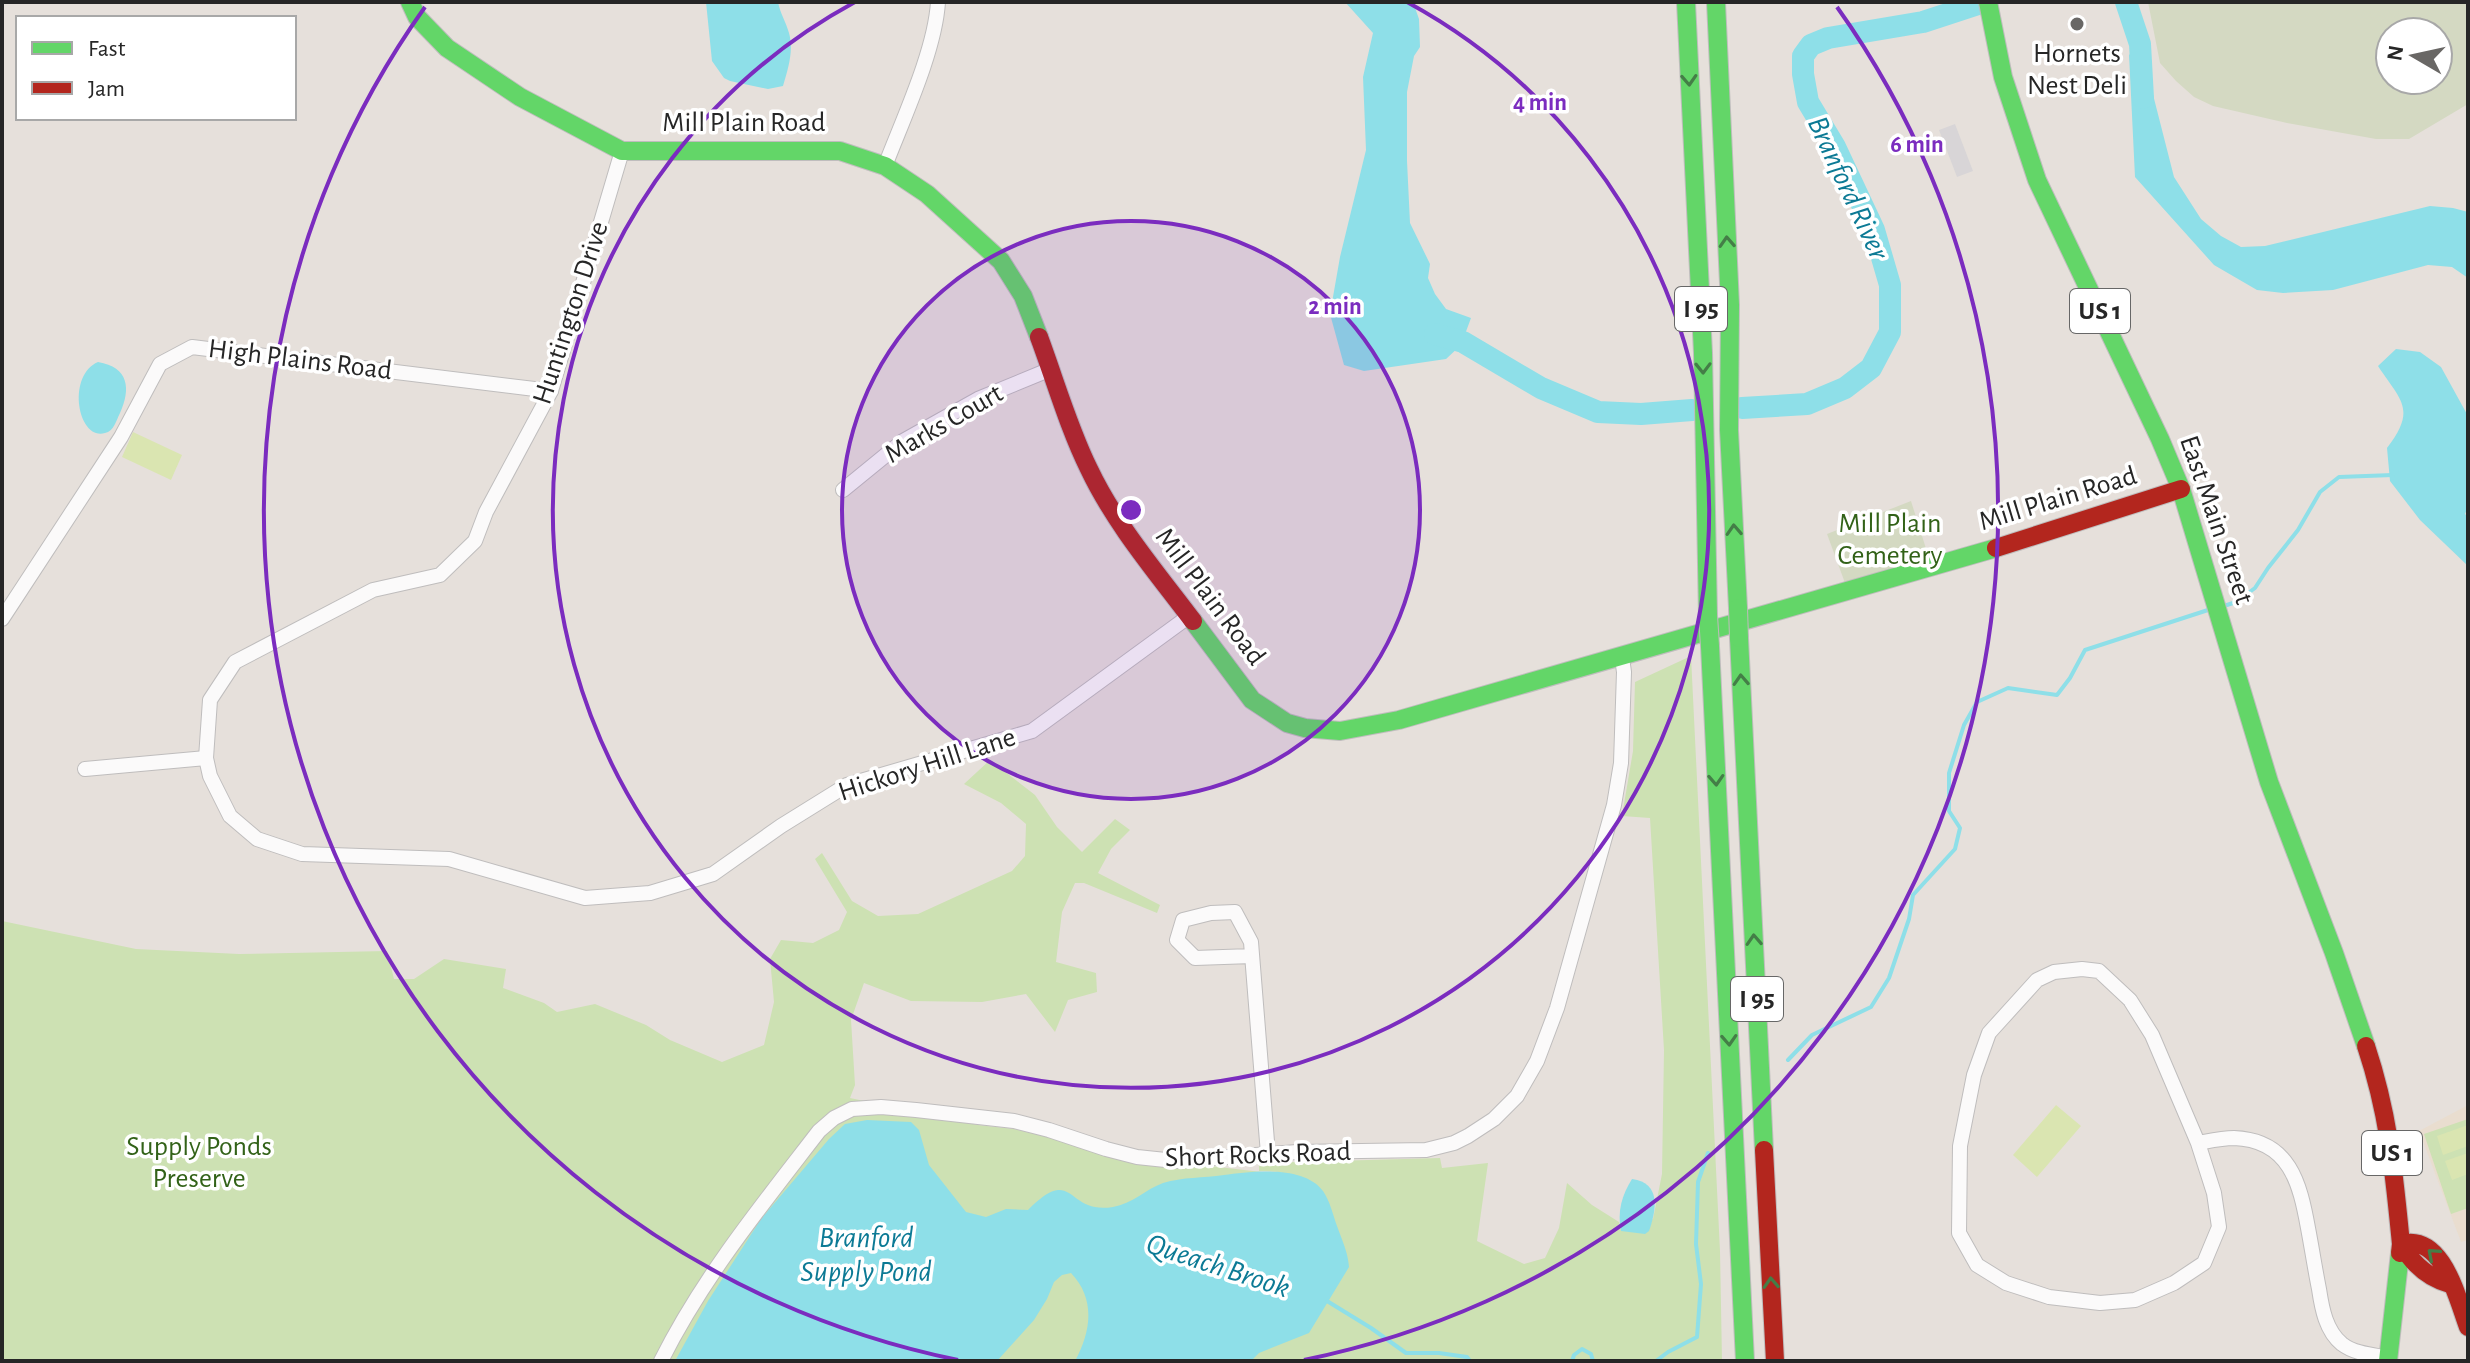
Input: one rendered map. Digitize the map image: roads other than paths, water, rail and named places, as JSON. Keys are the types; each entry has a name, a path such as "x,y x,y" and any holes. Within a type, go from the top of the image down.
{"main road":[{"name":"Mill Plain Road","path":"410,2 417,17 447,48 520,97 622,151 840,151 885,166 927,194 1001,261 1023,296 1087,466 1131,537 1252,700 1267,712 1301,728 1334,733 1365,729 1622,658 2005,545 2181,489"},
{"name":"I 95","path":"1686,2 1703,353 1708,616 1745,1361"},
{"name":"I 95","path":"1716,2 1730,305 1729,430 1775,1361"},
{"name":"East Main Street","path":"1988,2 1997,53 2037,180 2154,425 2181,489 2269,782 2372,1064 2391,1141 2401,1244"},
{"path":"2401,1244 2411,1260 2434,1278 2450,1284 2468,1327"},
{"name":"US 1","path":"2389,1360 2401,1244"}],"street":[{"path":"885,166 937,22 938,2"},
{"name":"Huntington Drive","path":"486,512 551,391 622,151"},
{"name":"High Plains Road","path":"2,619 121,437 160,364 192,347 551,391"},
{"name":"Marks Court","path":"843,490 903,441 978,399 1051,369"},
{"name":"Hickory Hill Lane","path":"486,512 475,541 440,575 373,590 235,662 210,700 206,758 213,784 230,816 257,839 302,854 449,859 585,898 650,893 713,874 847,785 1032,731 1188,617"},
{"name":"Short Rocks Road","path":"661,1361 693,1300 724,1254 819,1131 834,1118 852,1109 895,1108 1014,1121 1106,1149 1153,1159 1199,1160 1268,1154 1405,1152 1443,1147 1494,1119 1517,1096 1537,1061 1557,1008 1611,817 1621,763 1622,658"},
{"path":"85,769 206,758"},
{"path":"1252,956 1195,958 1177,940 1183,920 1211,913 1235,912 1251,942 1268,1154"},
{"path":"2099,971 2130,1000 2152,1035 2198,1143 2214,1193 2219,1227 2204,1263 2174,1283 2135,1300 2100,1303 2049,1297 2006,1283 1977,1265 1959,1233 1960,1146 1974,1075 1989,1033 2037,980 2054,972 2099,971"},
{"path":"2198,1143 2235,1138 2258,1143 2274,1152 2292,1169 2301,1192 2328,1325 2340,1343 2389,1360"}],"water":[{"path":"706,2 778,2 791,46 783,86 768,89 724,78 712,61"},
{"path":"1345,2 1413,2 1419,19 1420,47 1414,56 1407,92 1410,223 1430,264 1428,278 1435,294 1446,309 1471,318 1461,345 1446,359 1364,371 1344,365 1330,314 1340,257 1366,150 1363,77 1373,33"},
{"path":"2129,54 2148,75 2174,177 2201,219 2221,236 2241,247 2265,246 2430,206 2453,208 2468,212 2468,278 2452,267 2428,265 2333,290 2283,293 2257,290 2214,265 2135,177"},
{"path":"2396,349 2420,352 2441,367 2468,416 2468,507 2465,514 2468,517 2468,566 2420,520 2390,481 2387,448 2396,435 2403,414 2399,397 2378,366"},
{"path":"98,362 116,369 125,380 126,388 116,422 105,433 96,433 88,427 79,406 82,380 88,369"},
{"name":"Branford Supply Pond","path":"867,1120 911,1122 919,1130 929,1165 966,1212 986,1217 1006,1209 1028,1210 1054,1191 1063,1191 1097,1207 1113,1207 1163,1183 1178,1180 1263,1171 1291,1173 1314,1183 1323,1191 1349,1267 1309,1333 1259,1353 1251,1361 1075,1361 1085,1339 1088,1316 1084,1294 1071,1273 1062,1275 1054,1282 1034,1320 997,1361 675,1361 708,1301 761,1219 845,1124"},
{"path":"1632,1179 1648,1186 1654,1199 1652,1223 1645,1234 1621,1231 1621,1204"}],"waterway":[{"name":"Branford River","path":"1742,408 1807,404 1845,388 1871,368 1890,332 1890,285 1874,230 1835,147 1808,102 1803,56 1811,45 1828,38 1923,22 1984,2"},
{"name":"Branford River","path":"2126,2 2140,44 2143,98"},
{"name":"Branford River","path":"1435,334 1463,342 1541,388 1598,412 1641,414 1692,410"},
{"name":"Queach Brook","path":"2224,606 2236,602 2255,588 2298,530 2320,492 2339,477 2393,475"},
{"name":"Queach Brook","path":"1788,1060 1812,1035 1871,1007 1889,978 1909,919 1913,895 1955,849 1960,828 1949,811 1949,773 1964,725 1977,702 2008,688 2057,695 2085,650 2208,610"},
{"name":"Queach Brook","path":"1656,1361 1697,1337 1701,1284 1696,1244 1698,1182 1708,1153"},
{"name":"Queach Brook","path":"1327,1301 1406,1353 1439,1353 1467,1357 1470,1361"},
{"name":"Queach Brook","path":"1572,1361 1582,1349 1591,1354 1593,1361"}],"place":[{"name":"Hornets Nest Deli","path":"2077,24"}],"park label":[{"name":"Mill Plain Cemetery","path":"1890,540"},
{"name":"Supply Ponds Preserve","path":"199,1163"}]}
